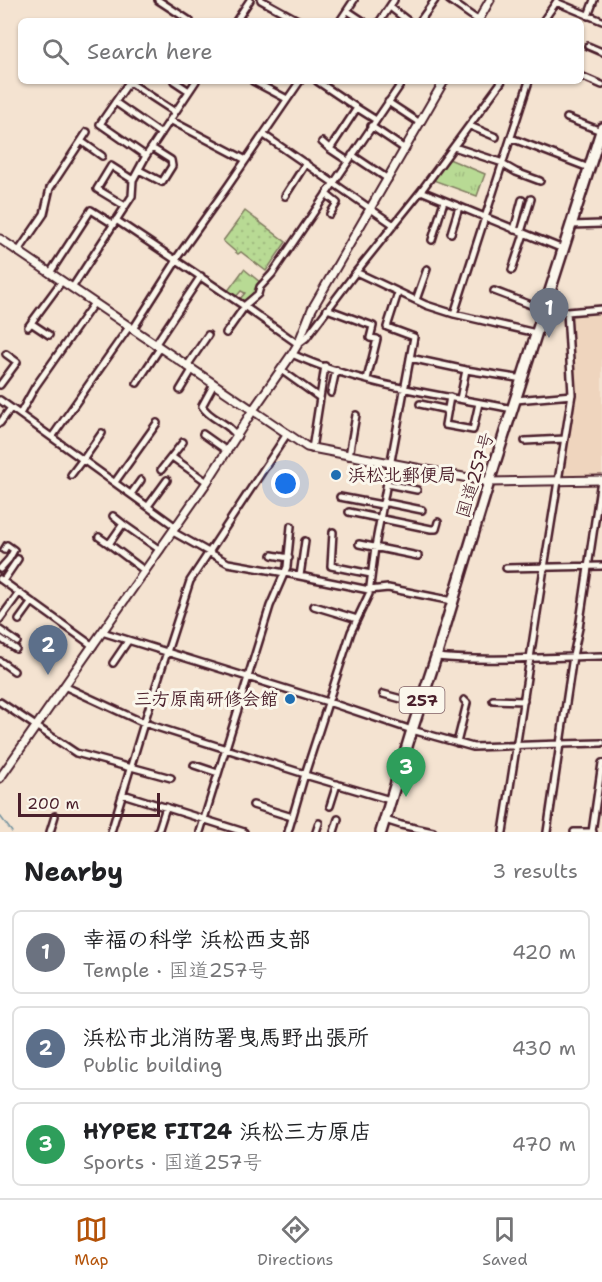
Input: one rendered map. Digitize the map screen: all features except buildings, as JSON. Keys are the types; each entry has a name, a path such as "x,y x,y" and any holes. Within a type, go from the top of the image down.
{"highway":[{"name":"国道257号","path":"381,832 489,482 601,134"}],"street":[{"path":"158,0 185,18"},
{"path":"238,18 250,0"},
{"path":"261,0 294,18"},
{"path":"342,18 354,0"},
{"path":"382,18 394,0"},
{"path":"422,18 435,0"},
{"path":"480,18 490,0"},
{"path":"588,16 594,0"},
{"path":"452,1 474,18"},
{"path":"545,18 557,1 602,21"},
{"path":"390,7 404,18"},
{"path":"348,11 358,18"},
{"path":"588,46 602,52"},
{"path":"584,77 602,85"},
{"path":"128,84 100,124 146,156"},
{"path":"132,84 175,112"},
{"path":"178,84 189,91"},
{"path":"72,288 132,196 133,180 146,156 194,84"},
{"path":"260,84 287,99"},
{"path":"52,437 131,328 298,84"},
{"path":"321,84 376,120"},
{"path":"226,333 245,306 258,294 260,287 272,274 401,84"},
{"path":"1,776 175,529 292,354 312,309 442,84"},
{"path":"298,344 306,338 421,191 500,84"},
{"path":"454,314 528,84"},
{"path":"116,102 161,134"},
{"path":"388,102 420,123"},
{"path":"330,149 357,108"},
{"path":"567,118 601,134"},
{"path":"170,120 246,160"},
{"path":"371,126 405,149"},
{"path":"470,126 496,136"},
{"path":"18,252 44,214 50,188 87,132"},
{"path":"264,135 394,225"},
{"path":"511,138 589,168"},
{"path":"81,141 102,156"},
{"path":"322,142 348,161"},
{"path":"454,147 503,164 516,172 540,181"},
{"path":"139,170 162,182 172,166 171,160 152,148"},
{"path":"352,155 388,179"},
{"path":"285,196 306,163"},
{"path":"124,206 97,189 111,166 133,180"},
{"path":"421,191 563,249"},
{"path":"326,195 337,203 330,214"},
{"path":"513,270 531,199"},
{"path":"514,230 522,200"},
{"path":"432,240 444,201"},
{"path":"452,233 459,207"},
{"path":"50,273 91,210 201,276 298,344"},
{"path":"527,212 534,214"},
{"path":"571,225 602,224"},
{"path":"0,239 312,449 489,482 602,480 547,832"},
{"path":"416,300 427,269"},
{"path":"356,272 398,293 454,314 536,333"},
{"path":"137,383 201,276"},
{"path":"49,335 29,325 62,281"},
{"path":"494,291 545,308 567,312 602,309"},
{"path":"288,832 351,632 369,594 375,547 414,337 387,327 398,293"},
{"path":"20,414 34,387 94,303"},
{"path":"327,309 374,326 370,338 376,339 367,379"},
{"path":"503,832 572,395 567,312"},
{"path":"180,390 189,368 208,335"},
{"path":"0,385 17,362 6,354"},
{"path":"292,354 336,370 404,389 479,403 514,405 572,395"},
{"path":"410,358 523,379"},
{"path":"312,449 325,366"},
{"path":"280,370 320,398"},
{"path":"331,393 336,370"},
{"path":"460,399 466,370"},
{"path":"214,384 202,406 205,411 233,431 237,437"},
{"path":"450,397 445,425 473,430 479,403"},
{"path":"0,400 148,506 175,529 228,563 369,591 388,588 453,601"},
{"path":"420,404 448,410"},
{"path":"0,423 11,408"},
{"path":"349,456 356,415"},
{"path":"115,483 157,423"},
{"path":"71,475 102,433"},
{"path":"203,434 227,451"},
{"path":"111,832 190,581 287,434"},
{"path":"525,441 566,439"},
{"path":"162,470 183,442"},
{"path":"172,457 207,482"},
{"path":"131,494 141,480"},
{"path":"148,506 167,480"},
{"path":"387,484 417,490"},
{"path":"340,497 422,510"},
{"path":"349,512 433,530 436,529 438,522"},
{"path":"113,516 160,550"},
{"path":"109,544 123,524"},
{"path":"594,524 602,524"},
{"path":"200,832 270,606 285,573 291,526"},
{"path":"333,532 330,566 371,574"},
{"path":"99,537 145,571"},
{"path":"300,576 304,541"},
{"path":"359,544 418,555"},
{"path":"0,569 14,550 7,545 4,550"},
{"path":"272,555 288,558"},
{"path":"18,559 1,580 93,646"},
{"path":"506,568 602,566"},
{"path":"1,616 19,592"},
{"path":"19,620 32,602"},
{"path":"314,606 357,619"},
{"path":"0,630 17,642"},
{"path":"102,632 412,730 473,747 602,743"},
{"path":"0,638 16,649"},
{"path":"113,663 128,641"},
{"path":"436,657 463,659 602,656"},
{"path":"0,661 14,671"},
{"path":"64,686 144,723 390,800"},
{"path":"383,694 420,704"},
{"path":"457,743 466,703 464,699"},
{"path":"493,700 524,701"},
{"path":"0,702 76,753 171,778"},
{"path":"574,832 593,832 602,763"},
{"path":"194,765 218,773"},
{"path":"330,806 337,784"},
{"path":"123,794 244,832"},
{"path":"253,805 292,817"},
{"path":"158,832 166,807"},
{"path":"50,832 55,816"},
{"path":"334,832 338,819"},
{"path":"385,820 431,832"},
{"path":"316,832 319,823"}],"shaded area":[{"path":"602,312 602,476 562,476 574,394 570,315"}],"green space":[{"path":"449,159 485,174 477,196 433,180"},
{"path":"245,211 286,242 266,271 241,252 238,254 223,241"},
{"path":"244,269 261,283 256,293 244,304 239,300 245,293 241,291 235,298 227,292"}],"waterway":[{"path":"0,816 12,832"}],"place":[{"name":"幸福の科学 浜松西支部","path":"549,338"},
{"name":"浜松北郵便局","path":"336,475"},
{"name":"浜松市北消防署曳馬野出張所","path":"48,675"},
{"name":"三方原南研修会館","path":"290,699"},
{"name":"HYPER FIT24 浜松三方原店","path":"406,797"}]}
